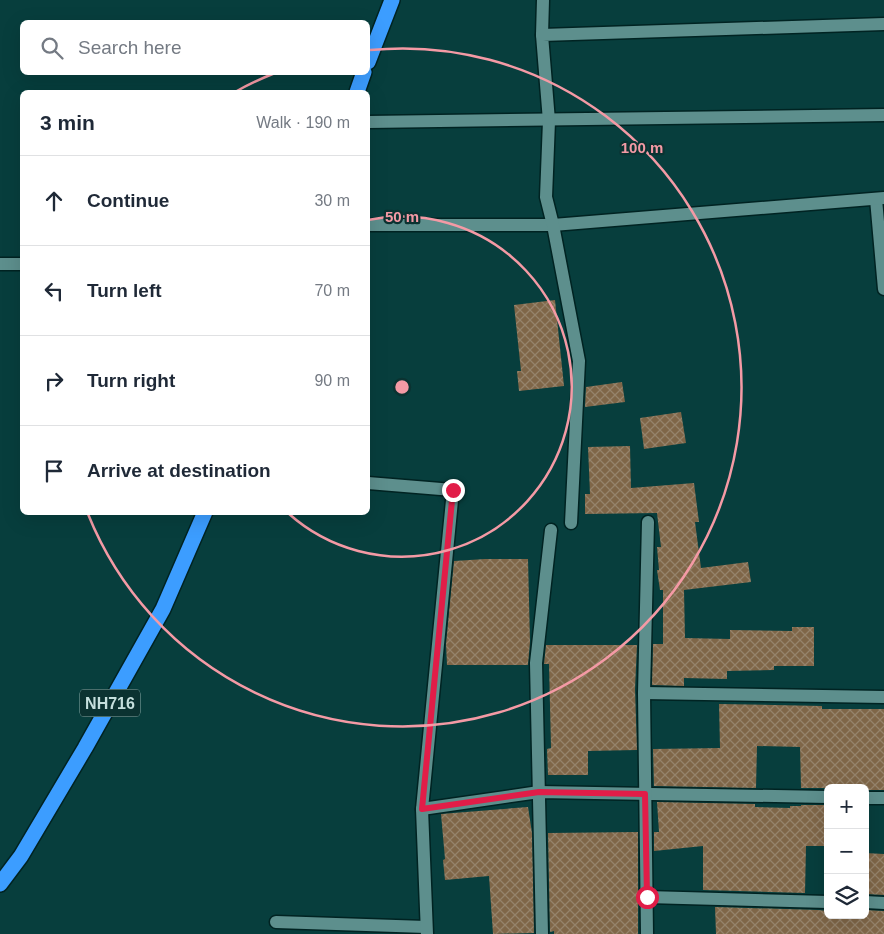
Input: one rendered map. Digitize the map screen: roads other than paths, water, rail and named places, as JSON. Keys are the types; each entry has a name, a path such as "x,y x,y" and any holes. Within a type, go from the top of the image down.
{"highway":[{"path":"370,57 392,0"},
{"path":"357,90 363,75"},
{"name":"NH716","path":"0,884 21,856 163,609 204,515"}],"street":[{"path":"543,0 542,35 549,120 546,198 553,225 578,361 571,524"},
{"path":"542,35 884,24"},
{"path":"370,122 884,115"},
{"path":"370,225 553,225 880,198 884,289"},
{"path":"0,264 20,264"},
{"path":"276,922 427,931 422,809 453,490 370,483"},
{"path":"647,934 644,693 648,522"},
{"path":"542,934 536,663 551,530"},
{"path":"644,693 884,697"},
{"path":"422,809 539,792 824,797"},
{"path":"869,798 884,798"},
{"path":"647,897 824,902"},
{"path":"869,902 884,903"}]}
